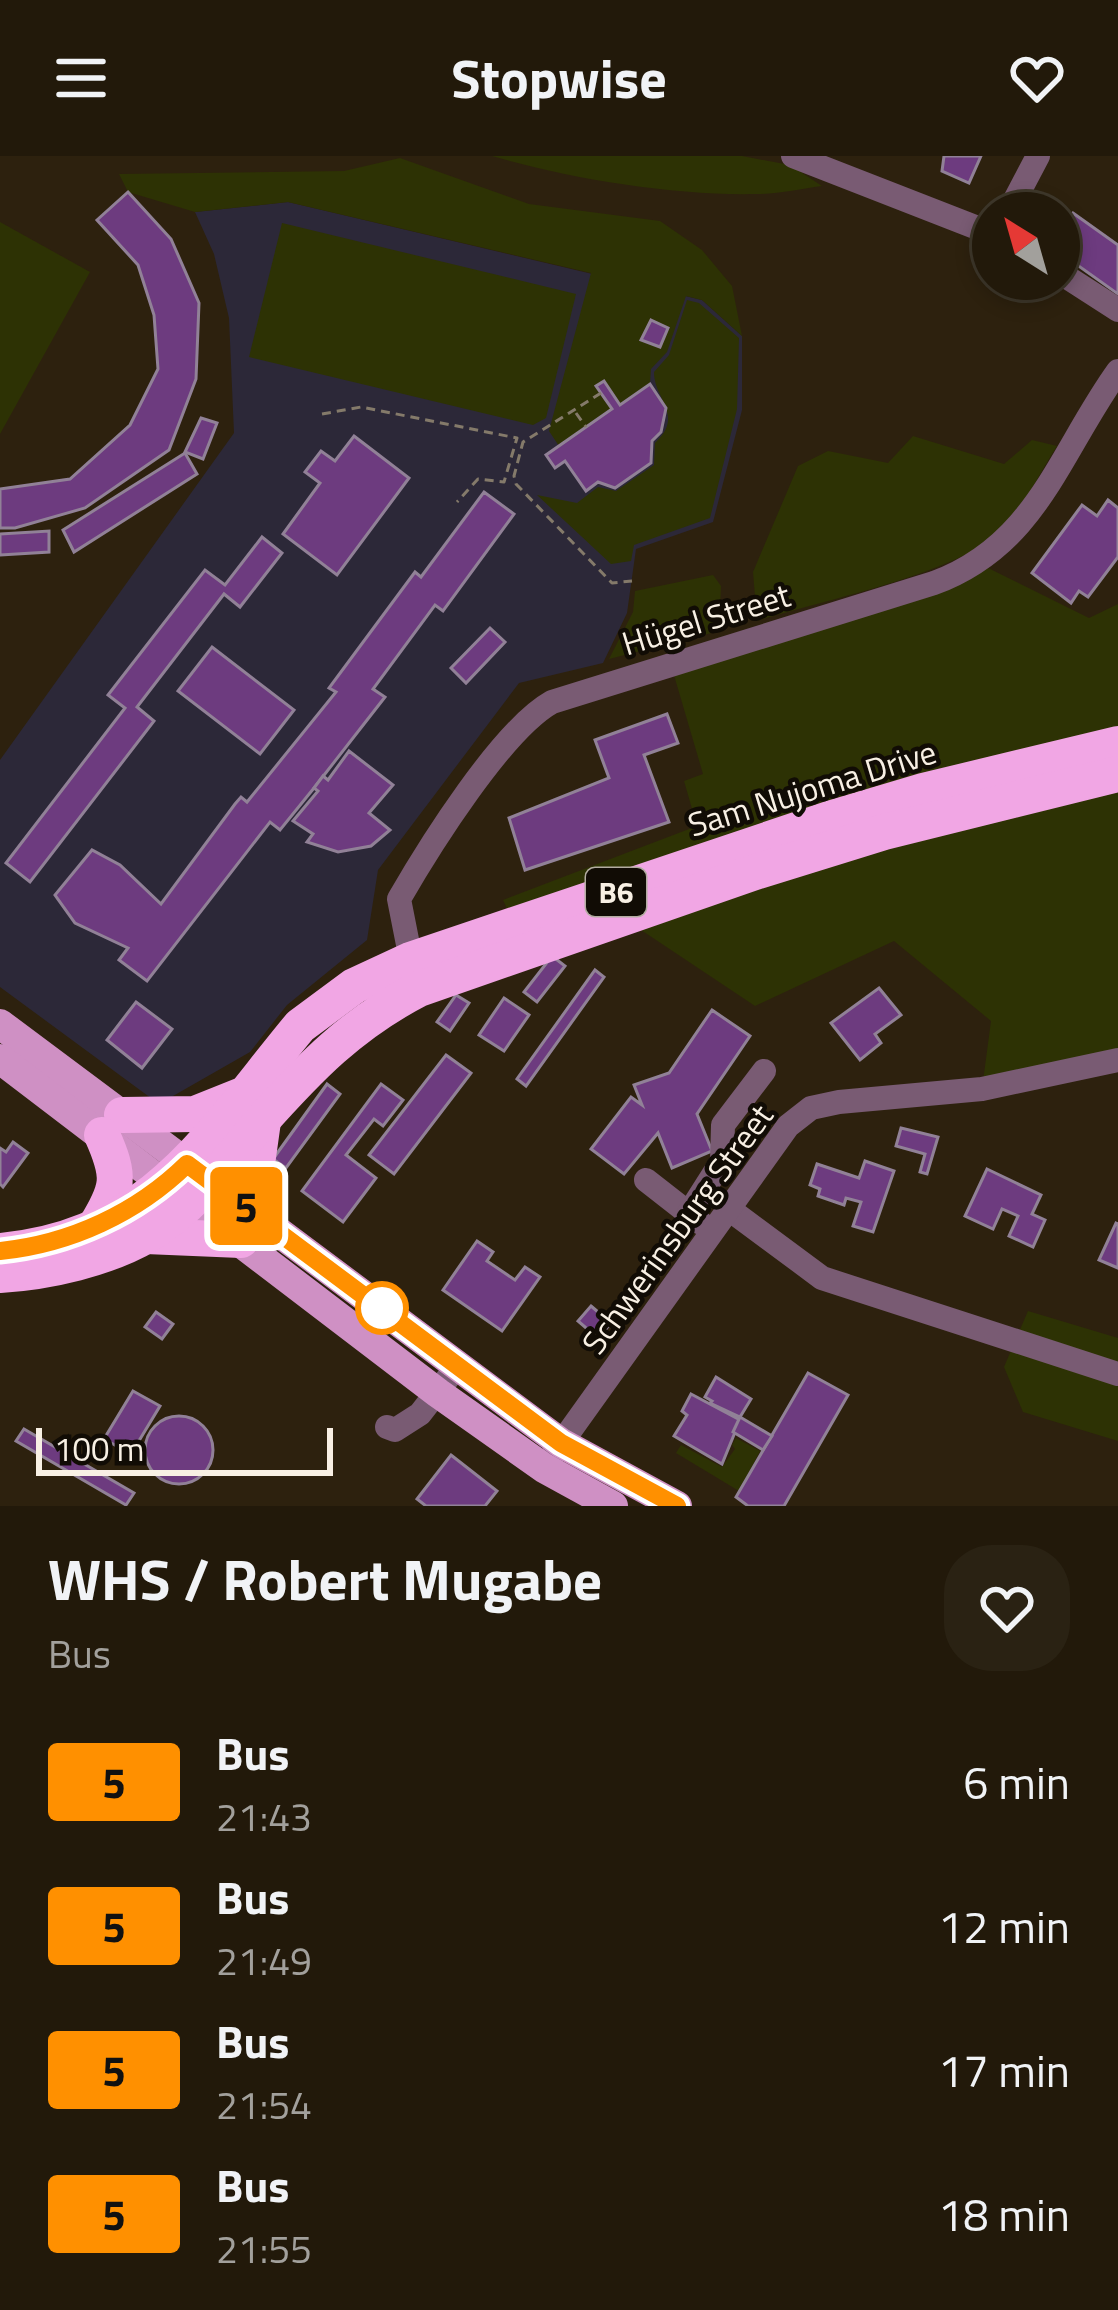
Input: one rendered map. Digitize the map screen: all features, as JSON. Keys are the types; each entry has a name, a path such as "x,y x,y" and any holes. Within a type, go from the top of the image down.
{"highway":[{"name":"Sam Nujoma Drive","path":"415,975 829,818 1118,744"},
{"name":"Sam Nujoma Drive","path":"0,1275 45,1270 146,1236 253,1107 300,1026 320,1007 884,832 1118,774"},
{"path":"95,1227 116,1184 112,1125 253,1107 256,1171 250,1228 146,1236"},
{"name":"Sam Nujoma Drive","path":"0,1251 62,1240 188,1183"}],"main road":[{"path":"0,1024 112,1125 188,1183 458,1365 553,1456 614,1506"},
{"path":"0,1058 112,1125"},
{"path":"250,1228 438,1393 553,1456 677,1506"}],"street":[{"path":"793,156 972,226"},
{"path":"1019,192 1038,156"},
{"path":"1080,286 1118,310"},
{"name":"Hügel Street","path":"415,975 399,899 457,809 529,717 553,702 934,583 978,563 1007,540 1039,499 1118,371"},
{"name":"Schwerinsburg Street","path":"553,1456 788,1126 812,1108 982,1089 1118,1060"},
{"path":"689,1214 722,1161 723,1125 764,1071"},
{"path":"646,1180 712,1232"},
{"path":"729,1209 822,1278 1118,1374"},
{"path":"386,1426 395,1430 420,1414 458,1365"}],"path":[{"path":"601,393 523,442 514,476 516,484 612,583 632,581"},
{"path":"322,414 361,407 517,438 504,482 478,479 457,502"},
{"path":"575,411 586,427"}],"shaded area":[{"path":"288,202 702,300 742,336 742,410 713,522 636,549 627,613 603,663 519,683 378,870 367,940 287,1005 250,1052 159,1104 0,987 0,760 234,433 229,318 214,254 195,212"}],"green space":[{"path":"492,156 742,156 790,165 822,186 765,194 658,189 589,179"},
{"path":"400,158 529,204 660,221 702,250 732,286 742,336 702,300 686,296 667,352 651,369 650,384 620,405 604,381 597,385 612,409 559,446 549,431 591,273 288,202 195,212 128,192 119,174 344,171"},
{"path":"0,222 90,272 0,434"},
{"path":"282,223 576,294 546,418 533,425 249,357"},
{"path":"687,300 699,303 739,338 737,409 710,518 634,545 631,561 611,564 537,495 577,503 598,487 616,491 654,465 655,443 664,433 668,416 654,372 669,355"},
{"path":"913,436 1004,464 1032,440 1057,446 1017,511 997,534 964,556 907,578 757,621 753,572 798,466 828,451 888,463"},
{"path":"978,563 1089,618 1118,604 1118,730 510,915 503,900 697,826 684,781 703,774 671,665"},
{"path":"713,575 721,586 719,631 609,659 633,612 635,591"},
{"path":"1118,774 1118,1060 982,1089 991,1021 894,941 755,1006 632,924"},
{"path":"1028,1311 1118,1338 1118,1441 1023,1412 1004,1367"},
{"path":"736,1438 760,1451 739,1491 676,1453 681,1445 722,1467 735,1449"}],"building":[{"path":"944,156 981,156 969,183 942,171"},
{"path":"128,192 171,239 199,303 196,379 169,450 85,508 0,528 0,489 70,479 130,425 158,369 154,315 138,265 97,220"},
{"path":"1080,218 1118,245 1118,294 1080,267"},
{"path":"651,320 668,328 660,347 641,340"},
{"path":"604,381 620,405 650,384 666,408 661,432 652,441 651,463 615,488 598,482 586,491 565,461 555,468 546,455 612,409 596,386"},
{"path":"201,418 217,423 203,459 185,452"},
{"path":"354,436 409,478 337,575 283,534 320,483 305,472 321,451 335,461"},
{"path":"185,453 197,474 74,552 63,530"},
{"path":"484,492 514,514 443,611 435,605 373,689 385,697 314,788 280,830 270,822 147,981 119,960 128,948 75,923 55,895 92,850 120,865 161,904 235,804 241,797 247,802 336,692 329,688 415,572 421,577"},
{"path":"1108,500 1118,508 1118,557 1088,597 1079,591 1071,603 1032,573 1082,505 1097,516"},
{"path":"49,531 49,552 0,555 0,534"},
{"path":"262,537 282,553 240,607 224,594 137,707 154,721 30,882 6,863 125,708 108,695 205,570 225,585"},
{"path":"490,628 505,642 466,683 451,668"},
{"path":"212,647 294,710 260,754 178,691"},
{"path":"667,714 678,743 644,755 669,822 525,870 509,818 609,778 595,740"},
{"path":"349,751 393,785 369,813 390,830 371,846 338,852 307,842 313,834 293,821 318,791 314,788 323,776 328,780"},
{"path":"552,956 565,966 537,1002 524,992"},
{"path":"595,970 604,977 526,1086 517,1079"},
{"path":"879,988 901,1015 875,1034 881,1043 860,1060 831,1023"},
{"path":"456,995 469,1003 450,1031 437,1022"},
{"path":"504,998 529,1015 504,1051 479,1035"},
{"path":"136,1002 172,1029 142,1068 107,1040"},
{"path":"712,1010 750,1036 697,1114 712,1151 672,1168 658,1133 624,1174 591,1149 631,1097 642,1105 634,1085 669,1073"},
{"path":"446,1055 471,1073 394,1174 369,1155"},
{"path":"327,1084 340,1094 286,1168 273,1159"},
{"path":"381,1084 403,1100 383,1126 374,1119 346,1155 376,1178 343,1222 302,1191"},
{"path":"901,1128 938,1137 927,1174 920,1172 925,1154 896,1146"},
{"path":"13,1142 28,1153 3,1187 0,1148 6,1152"},
{"path":"865,1161 894,1171 873,1232 853,1226 861,1202 846,1198 844,1205 818,1196 820,1189 810,1185 817,1164 859,1178"},
{"path":"987,1169 1041,1195 1032,1214 1045,1220 1033,1247 1009,1236 1018,1216 1002,1209 993,1229 965,1216"},
{"path":"1118,1224 1118,1268 1099,1260"},
{"path":"477,1241 493,1252 487,1261 515,1280 525,1267 540,1277 502,1331 443,1290"},
{"path":"591,1306 611,1323 593,1334 578,1321"},
{"path":"156,1312 173,1324 162,1339 145,1327"},
{"path":"808,1373 848,1395 784,1506 748,1506 736,1497"},
{"path":"716,1377 751,1399 740,1417 705,1397"},
{"path":"133,1391 160,1406 131,1454 104,1439"},
{"path":"691,1394 740,1420 722,1464 674,1436 687,1415 682,1411"},
{"path":"179,1416 203,1426 213,1450 203,1474 179,1484 155,1474 145,1450 155,1426"},
{"path":"740,1417 772,1436 763,1450 733,1432"},
{"path":"24,1429 134,1493 126,1505 16,1441"},
{"path":"451,1455 497,1491 485,1506 426,1506 417,1499"}],"bus line":[{"name":"5","path":"0,1251 62,1240 95,1227 166,1185 187,1164 561,1443 677,1506"}]}
